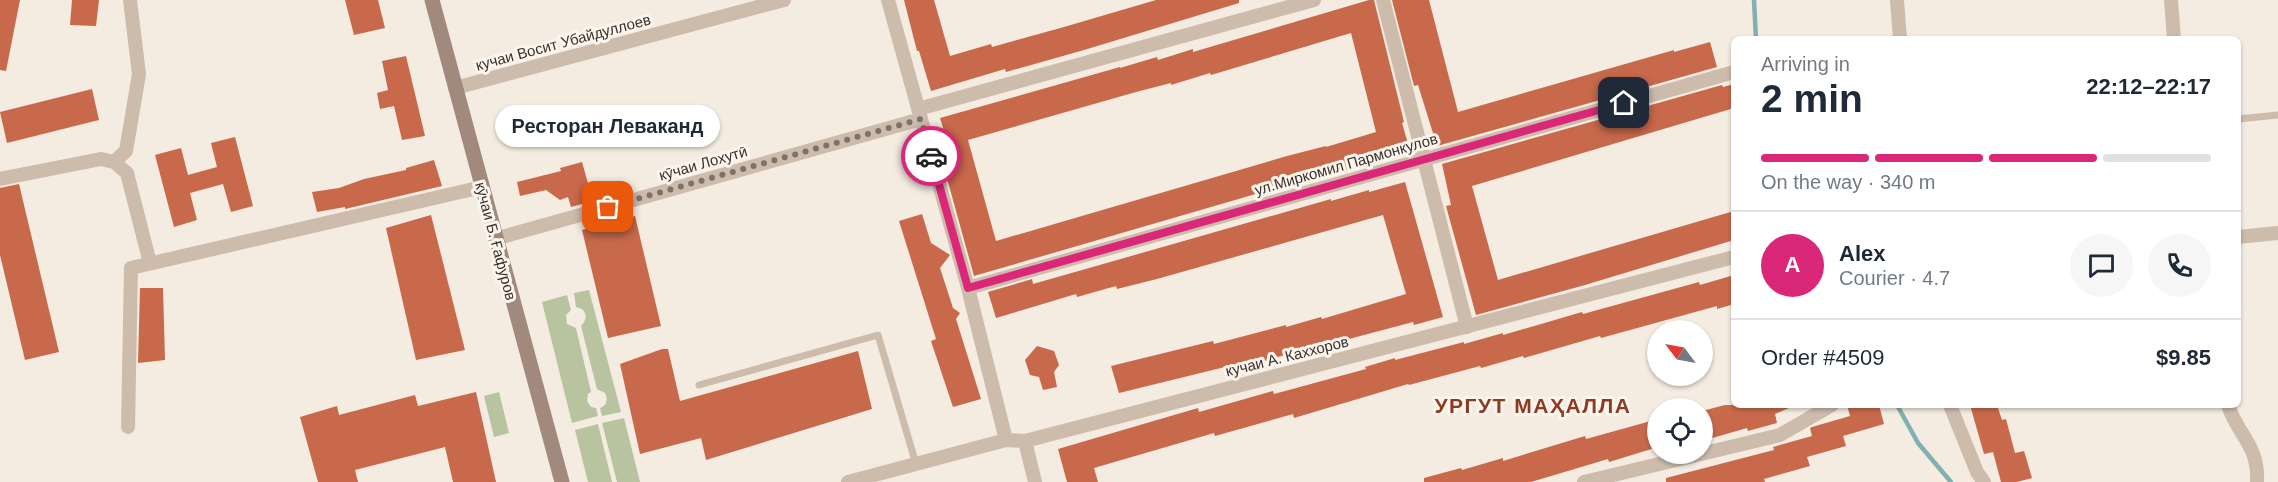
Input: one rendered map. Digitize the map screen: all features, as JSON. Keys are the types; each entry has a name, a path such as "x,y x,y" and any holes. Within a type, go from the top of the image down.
{"street":[{"path":"114,162 126,152 139,74 130,0"},
{"name":"кӯчаи Б. Ғафуров","path":"432,0 562,482"},
{"name":"кучаи Восит Убайдуллоев","path":"455,88 784,0"},
{"path":"888,0 968,288 1006,440"},
{"name":"кӯчаи Лохутӣ","path":"495,239 1314,0"},
{"path":"1383,0 1467,327"},
{"path":"1897,0 1900,36"},
{"path":"2171,0 2174,36"},
{"name":"ул.Миркомил Пармонкулов","path":"968,288 1731,73"},
{"path":"0,179 102,159 114,162 127,173 150,263"},
{"path":"128,427 131,267 482,187"},
{"path":"2241,237 2278,233"},
{"name":"кучаи А. Каххоров","path":"848,482 1006,440 1025,441 1731,257"},
{"path":"1584,482 1779,435 1827,408"},
{"path":"1951,408 1977,472 1984,482"},
{"path":"2229,408 2253,450 2257,482"},
{"path":"1025,441 1035,482"}],"lane":[{"path":"2241,119 2278,115"},
{"path":"699,385 878,335 916,464"}],"green space":[{"path":"589,290 621,412 602,416 600,408 606,402 605,393 597,389 581,326 586,315 582,309 576,307 574,293"},
{"path":"567,295 571,310 566,315 567,324 576,328 591,392 588,394 587,401 591,407 596,408 598,416 572,423 542,302"},
{"path":"499,392 509,433 494,437 484,396"},
{"path":"624,418 640,482 617,482 602,423"},
{"path":"598,424 612,482 588,482 575,430"}],"building":[{"path":"0,0 20,0 6,71 0,70"},
{"path":"72,0 99,0 96,26 70,25"},
{"path":"345,0 378,0 385,28 354,35"},
{"path":"904,0 934,0 950,56 991,44 992,47 1156,0 1239,0 1239,3 1084,50 1006,72 1005,69 931,91 919,51 917,51"},
{"path":"1374,0 1411,154 1304,180 974,276 940,153 950,150 940,118 1157,57 1158,60 1193,49 1193,52","holes":["1351,33 1376,132 996,241 968,140 1136,92 1171,83 1171,85 1210,73 1211,75"]},
{"path":"1392,0 1429,0 1458,112 1674,50 1674,52 1710,42 1717,67 1437,146 1418,85 1414,86"},
{"path":"406,56 425,136 402,140 394,106 380,109 377,93 388,90 382,61"},
{"path":"1722,85 1723,87 1731,85 1731,109 1472,186 1498,280 1731,212 1731,241 1476,315 1446,206 1451,205 1442,164"},
{"path":"92,89 99,120 7,143 0,112"},
{"path":"235,137 253,206 231,212 223,184 190,193 197,220 174,227 155,155 181,148 188,175 217,167 211,143"},
{"path":"434,160 442,186 345,209 345,207 317,212 312,192 339,188"},
{"path":"582,162 593,201 571,207 568,197 560,200 546,190 520,196 517,182 561,171 560,168"},
{"path":"1405,182 1443,317 1414,325 1413,322 1264,361 1263,359 1226,369 1225,367 1119,393 1111,366 1213,341 1214,344 1286,325 1286,327 1321,317 1322,319 1406,294 1383,215 1157,279 1117,289 1116,286 1077,297 1076,294 996,318 988,292 1032,279 1033,284 1331,199 1331,201"},
{"path":"19,184 59,352 25,360 0,255 0,188"},
{"path":"922,214 931,243 950,255 940,268 953,308 960,313 956,319 981,399 953,407 931,341 936,339 899,221"},
{"path":"431,215 465,350 416,360 386,228"},
{"path":"635,216 661,326 608,338 582,230"},
{"path":"1731,276 1731,305 1717,309 1717,306 1666,320 1647,320 1647,325 1601,338 1600,336 1524,358 1523,356 1408,384 1294,418 1293,414 1215,436 1214,433 1094,468 1098,482 1067,482 1058,449 1198,408 1199,412 1273,391 1274,394 1366,369 1365,367 1395,358 1395,360 1503,333 1503,335 1699,282 1700,285"},
{"path":"140,288 163,288 165,360 138,363"},
{"path":"1037,346 1054,351 1059,365 1054,372 1057,387 1043,390 1039,377 1030,375 1025,360"},
{"path":"668,349 680,401 858,351 872,409 706,460 701,438 640,454 620,364"},
{"path":"476,392 496,482 453,482 445,447 355,470 358,482 318,482 300,417 337,406 339,415 415,395 418,406"},
{"path":"1725,405 1731,405 1731,408 1789,408 1775,414 1777,423 1748,431 1747,428 1713,438 1713,408"},
{"path":"1848,408 1880,408 1884,424 1843,436 1846,446 1807,457 1810,466 1764,479 1765,482 1666,482 1666,478 1774,450 1773,447 1812,436 1810,428 1850,416"},
{"path":"1971,408 1998,408 2002,420 2006,419 2015,453 2024,451 2032,478 2017,482 2001,482 1993,452 1984,454"},
{"path":"1647,422 1647,450 1609,462 1608,459 1531,482 1424,482 1424,478 1461,468 1462,470 1503,458 1503,461 1585,436 1586,439"}],"waterway":[{"path":"1754,0 1756,36"},
{"path":"1899,408 1918,443 1951,482"}],"way so far":[{"path":"608,207 921,119 931,156"}],"place":[{"name":"Ресторан Леваканд","path":"608,207"}],"district":[{"name":"УРГУТ МАҲАЛЛА","path":"1533,405"}],"route":[{"path":"931,156 968,288 1624,103"}]}
